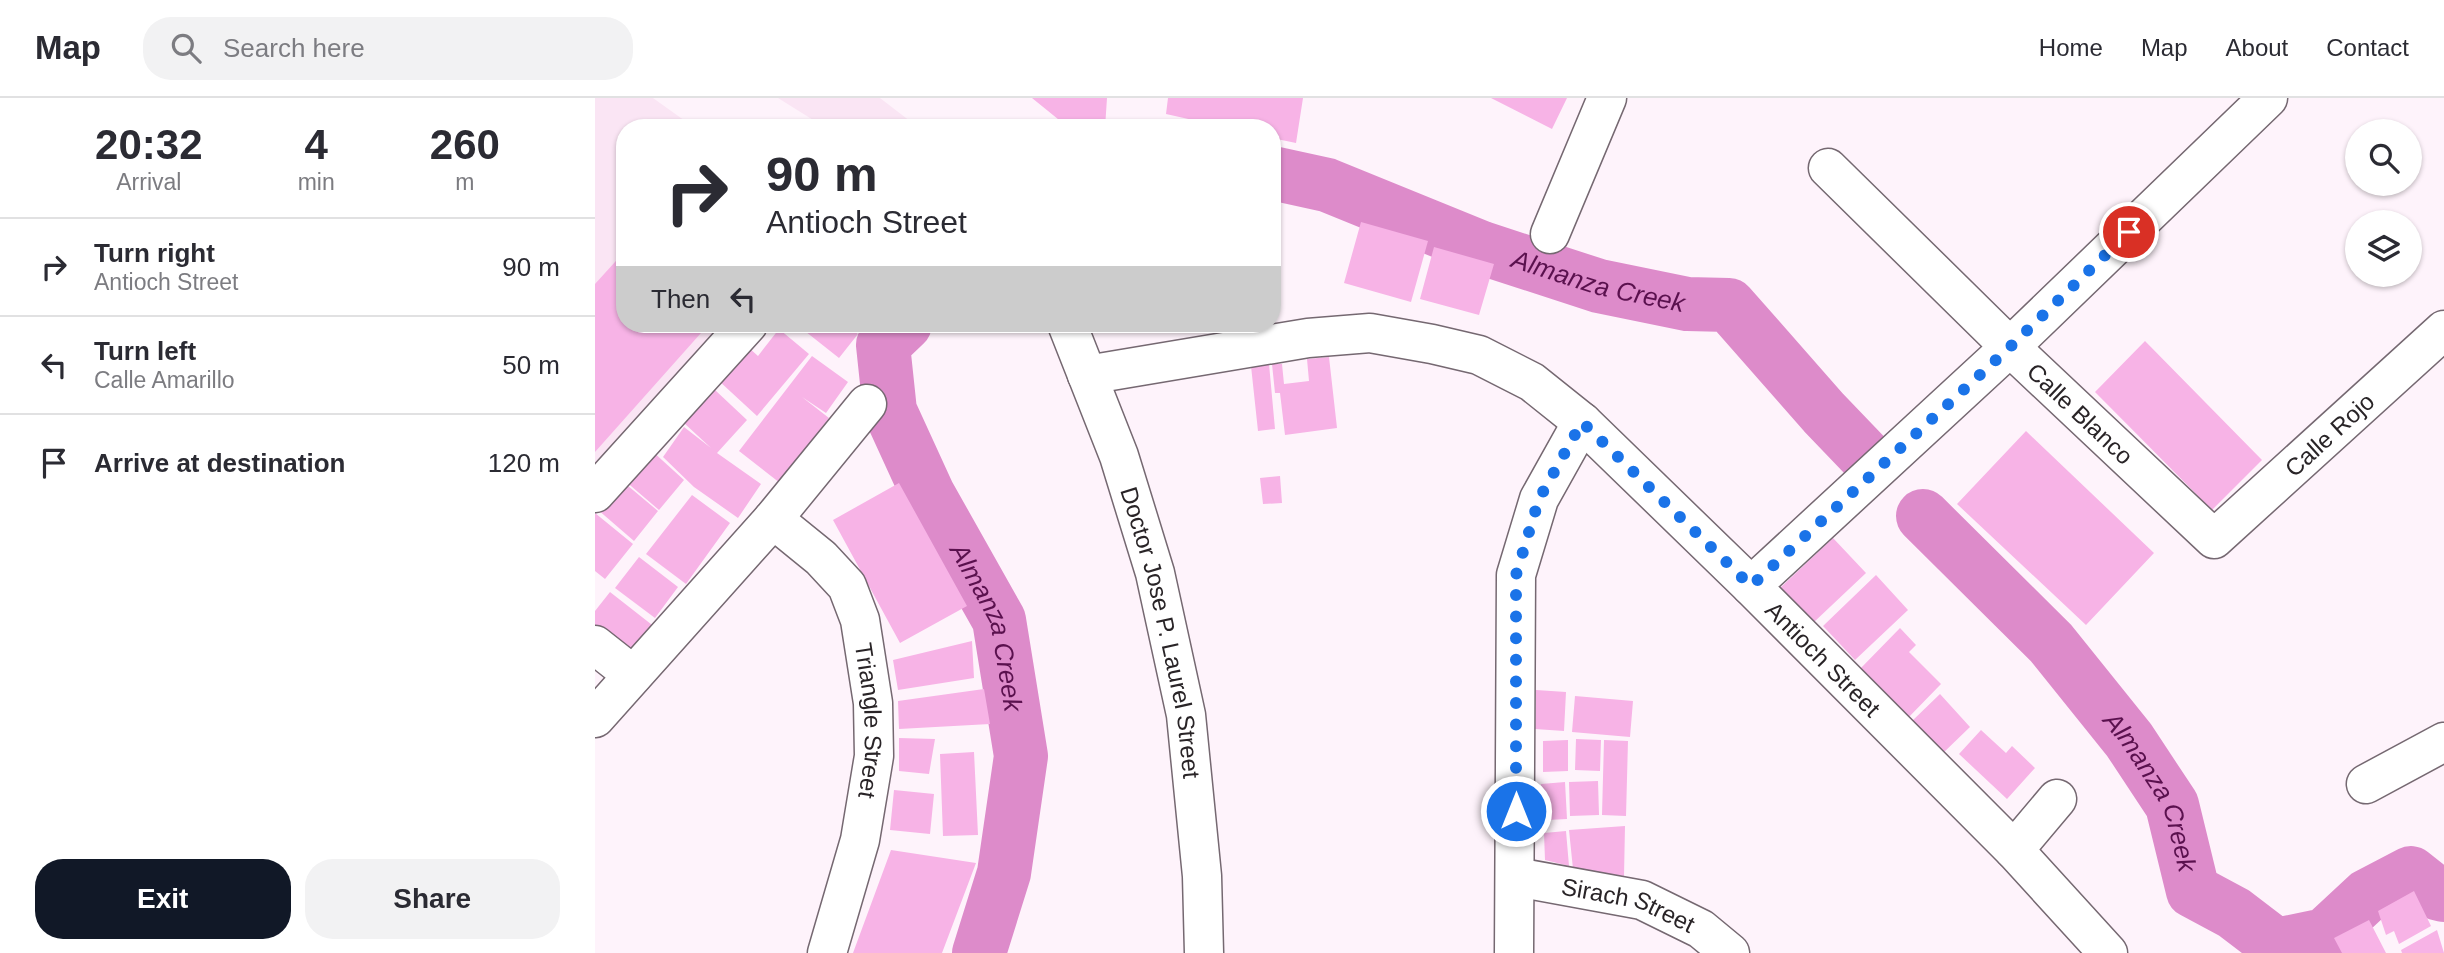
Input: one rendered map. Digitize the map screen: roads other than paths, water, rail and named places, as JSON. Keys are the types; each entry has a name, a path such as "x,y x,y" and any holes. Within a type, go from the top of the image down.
{"street":[{"path":"1550,234 1607,98"},
{"path":"1751,586 2010,347 2269,98"},
{"name":"Calle Blanco","path":"1828,168 2010,347 2214,539"},
{"name":"Calle Rojo","path":"2214,539 2444,330"},
{"path":"595,493 740,333"},
{"name":"Doctor Jose P. Laurel Street","path":"1073,333 1101,372 1119,456 1155,573 1186,715 1202,876 1204,953"},
{"name":"Antioch Street","path":"1101,372 1308,338 1370,333 1479,355 1532,383 1582,422 1751,586 2014,850 2108,953"},
{"path":"595,718 773,519 867,404"},
{"path":"1514,953 1516,575 1539,499 1582,422"},
{"name":"Triangle Street","path":"773,519 821,558 847,586 860,620 873,703 874,756 860,840 827,953"},
{"path":"595,645 633,676"},
{"path":"2366,784 2444,741"},
{"path":"2014,850 2057,800"},
{"name":"Sirach Street","path":"1516,877 1642,900 1701,929 1730,953"}],"waterway":[{"name":"Almanza Creek","path":"1281,175 1327,185 1482,248 1599,286 1687,304 1729,305 1871,462"},
{"name":"Almanza Creek","path":"896,333 883,345 890,411 928,494 999,620 1021,756 1004,873 979,953"},
{"name":"Almanza Creek","path":"1923,516 2051,643 2129,740 2172,805 2193,891 2234,913 2276,945 2325,935 2367,896 2411,873 2436,893 2444,895"}]}
